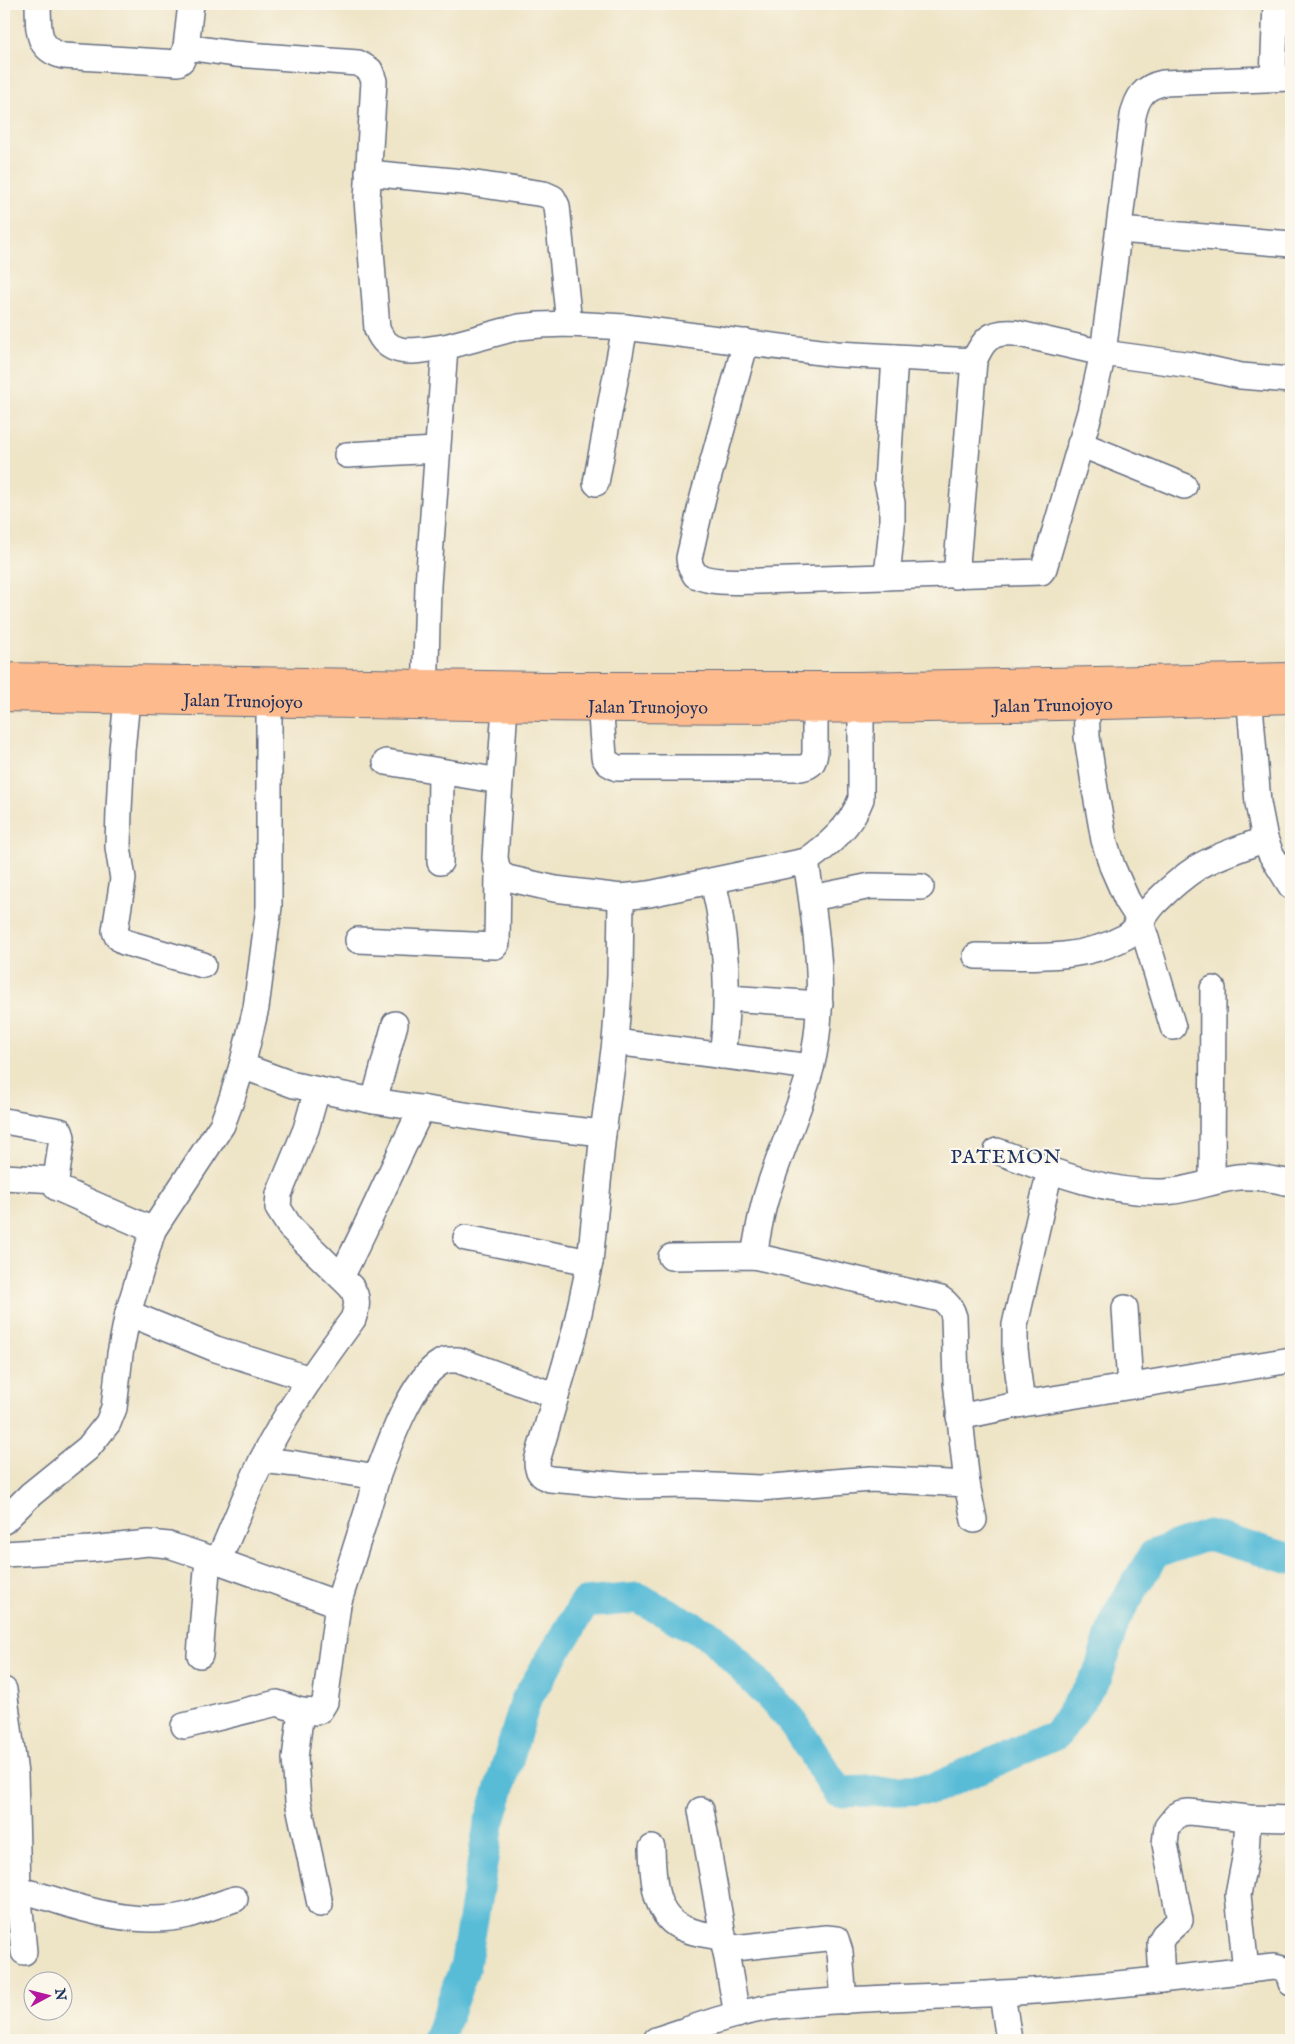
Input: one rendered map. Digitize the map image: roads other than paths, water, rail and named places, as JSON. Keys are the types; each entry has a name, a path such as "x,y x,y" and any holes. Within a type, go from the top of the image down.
{"highway":[{"name":"Jalan Trunojoyo","path":"4,677 425,695 815,698 1086,694 1248,689 1291,677"},
{"name":"Jalan Trunojoyo","path":"1248,689 1291,699"},
{"name":"Jalan Trunojoyo","path":"815,698 861,710 1086,694"},
{"name":"Jalan Trunojoyo","path":"4,697 269,703 425,695 505,706 600,697"}],"street":[{"path":"38,4 40,38 44,45 55,53 63,56 174,63 182,60 186,47 191,4"},
{"path":"746,342 703,497 689,558 691,570 696,576 728,581 759,582 1036,573 1042,571 1090,412 1103,353 1135,107 1138,99 1145,89 1163,83 1282,78 1276,4"},
{"path":"186,47 235,54 358,63 370,70 374,81 367,199 375,322 384,343 400,351 445,347 519,327 540,324 569,324 625,327 836,354 974,362"},
{"path":"368,173 463,182 544,194 553,198 556,206 569,324"},
{"path":"1119,230 1291,244"},
{"path":"596,483 625,327"},
{"path":"956,576 974,362 983,342 993,335 1007,332 1103,353 1190,365 1241,376 1291,380"},
{"path":"425,695 428,585 436,450 445,347"},
{"path":"887,577 892,503 887,482 895,357"},
{"path":"1080,444 1184,486"},
{"path":"347,455 436,450"},
{"path":"1248,689 1258,803 1264,839 1291,886"},
{"path":"1086,694 1093,781 1104,840 1112,866 1127,900 1141,922 1173,1027"},
{"path":"600,697 604,757 608,763 617,768 801,768 809,766 814,761 815,752 815,698"},
{"path":"127,700 122,750 118,847 123,879 115,931 117,936 124,942 203,965"},
{"path":"4,1521 30,1495 88,1448 108,1424 114,1408 120,1354 128,1313 153,1230 222,1125 242,1066 256,1008 268,907 269,703"},
{"path":"358,940 494,946 497,943 498,872 495,858 505,706"},
{"path":"498,872 507,878 555,889 621,896 649,894 806,861 824,849 856,813 861,799 861,710"},
{"path":"386,762 500,781"},
{"path":"440,772 440,862"},
{"path":"976,956 1052,956 1077,954 1104,946 1126,937 1135,930 1156,901 1199,867 1264,839"},
{"path":"754,1256 765,1200 797,1113 811,1067 818,1033 820,1004 818,961 812,898 806,861"},
{"path":"713,881 724,940 727,998 722,1056"},
{"path":"812,898 871,886 921,887"},
{"path":"621,896 620,976 615,1042 603,1133 590,1262 575,1331 537,1461 537,1468 541,1476 550,1479 630,1486 691,1485 760,1488 871,1479 967,1484"},
{"path":"1212,1182 1213,989"},
{"path":"727,998 820,1004"},
{"path":"374,1101 395,1024"},
{"path":"615,1042 811,1067"},
{"path":"242,1066 294,1085 374,1101 529,1125 603,1133"},
{"path":"200,1655 213,1560 262,1460 310,1379 353,1318 356,1309 357,1303 354,1292 290,1227 279,1212 279,1194 306,1129 317,1090"},
{"path":"341,1277 368,1225 388,1177 422,1108"},
{"path":"4,1122 61,1132 62,1137 56,1180 57,1188 60,1191 153,1230"},
{"path":"997,1151 1050,1170 1101,1185 1161,1192 1250,1177 1291,1183"},
{"path":"1022,1404 1015,1349 1015,1325 1050,1170"},
{"path":"4,1177 56,1180"},
{"path":"466,1238 590,1262"},
{"path":"671,1257 754,1256 942,1299 946,1302 952,1310 956,1332 956,1381 959,1417 967,1484 974,1520"},
{"path":"1125,1308 1130,1386"},
{"path":"128,1313 216,1349 310,1379"},
{"path":"184,1726 277,1703 302,1711 316,1712 320,1710 325,1702 338,1604 368,1512 377,1477 411,1396 434,1367 441,1361 458,1360 556,1396"},
{"path":"959,1417 1022,1404 1291,1360"},
{"path":"262,1460 377,1477"},
{"path":"4,1554 91,1549 148,1543 169,1545 338,1604"},
{"path":"4,1690 15,1774 11,1890 24,1952"},
{"path":"302,1711 296,1758 297,1792 320,1904"},
{"path":"702,1810 737,2014"},
{"path":"1162,1980 1160,1942 1164,1935 1180,1920 1165,1844 1167,1827 1176,1816 1189,1812 1248,1818 1291,1819"},
{"path":"1246,1970 1238,1895 1246,1853 1248,1818"},
{"path":"652,1848 655,1888 659,1903 665,1914 673,1922 684,1929 724,1944 836,1939 840,1952 844,2002"},
{"path":"11,1890 86,1910 149,1919 187,1915 236,1899"},
{"path":"656,2040 737,2014 772,2007 1002,1994 1162,1980 1278,1967 1289,1974 1291,1983"},
{"path":"1002,1994 1009,2040"}],"waterway":[{"path":"438,2040 465,1966 489,1824 526,1700 585,1603 638,1598 714,1638 790,1718 838,1792 933,1789 1057,1734 1098,1675 1116,1617 1154,1554 1208,1535 1291,1559"}],"district":[{"name":"PATEMON","path":"1006,1157"}]}
